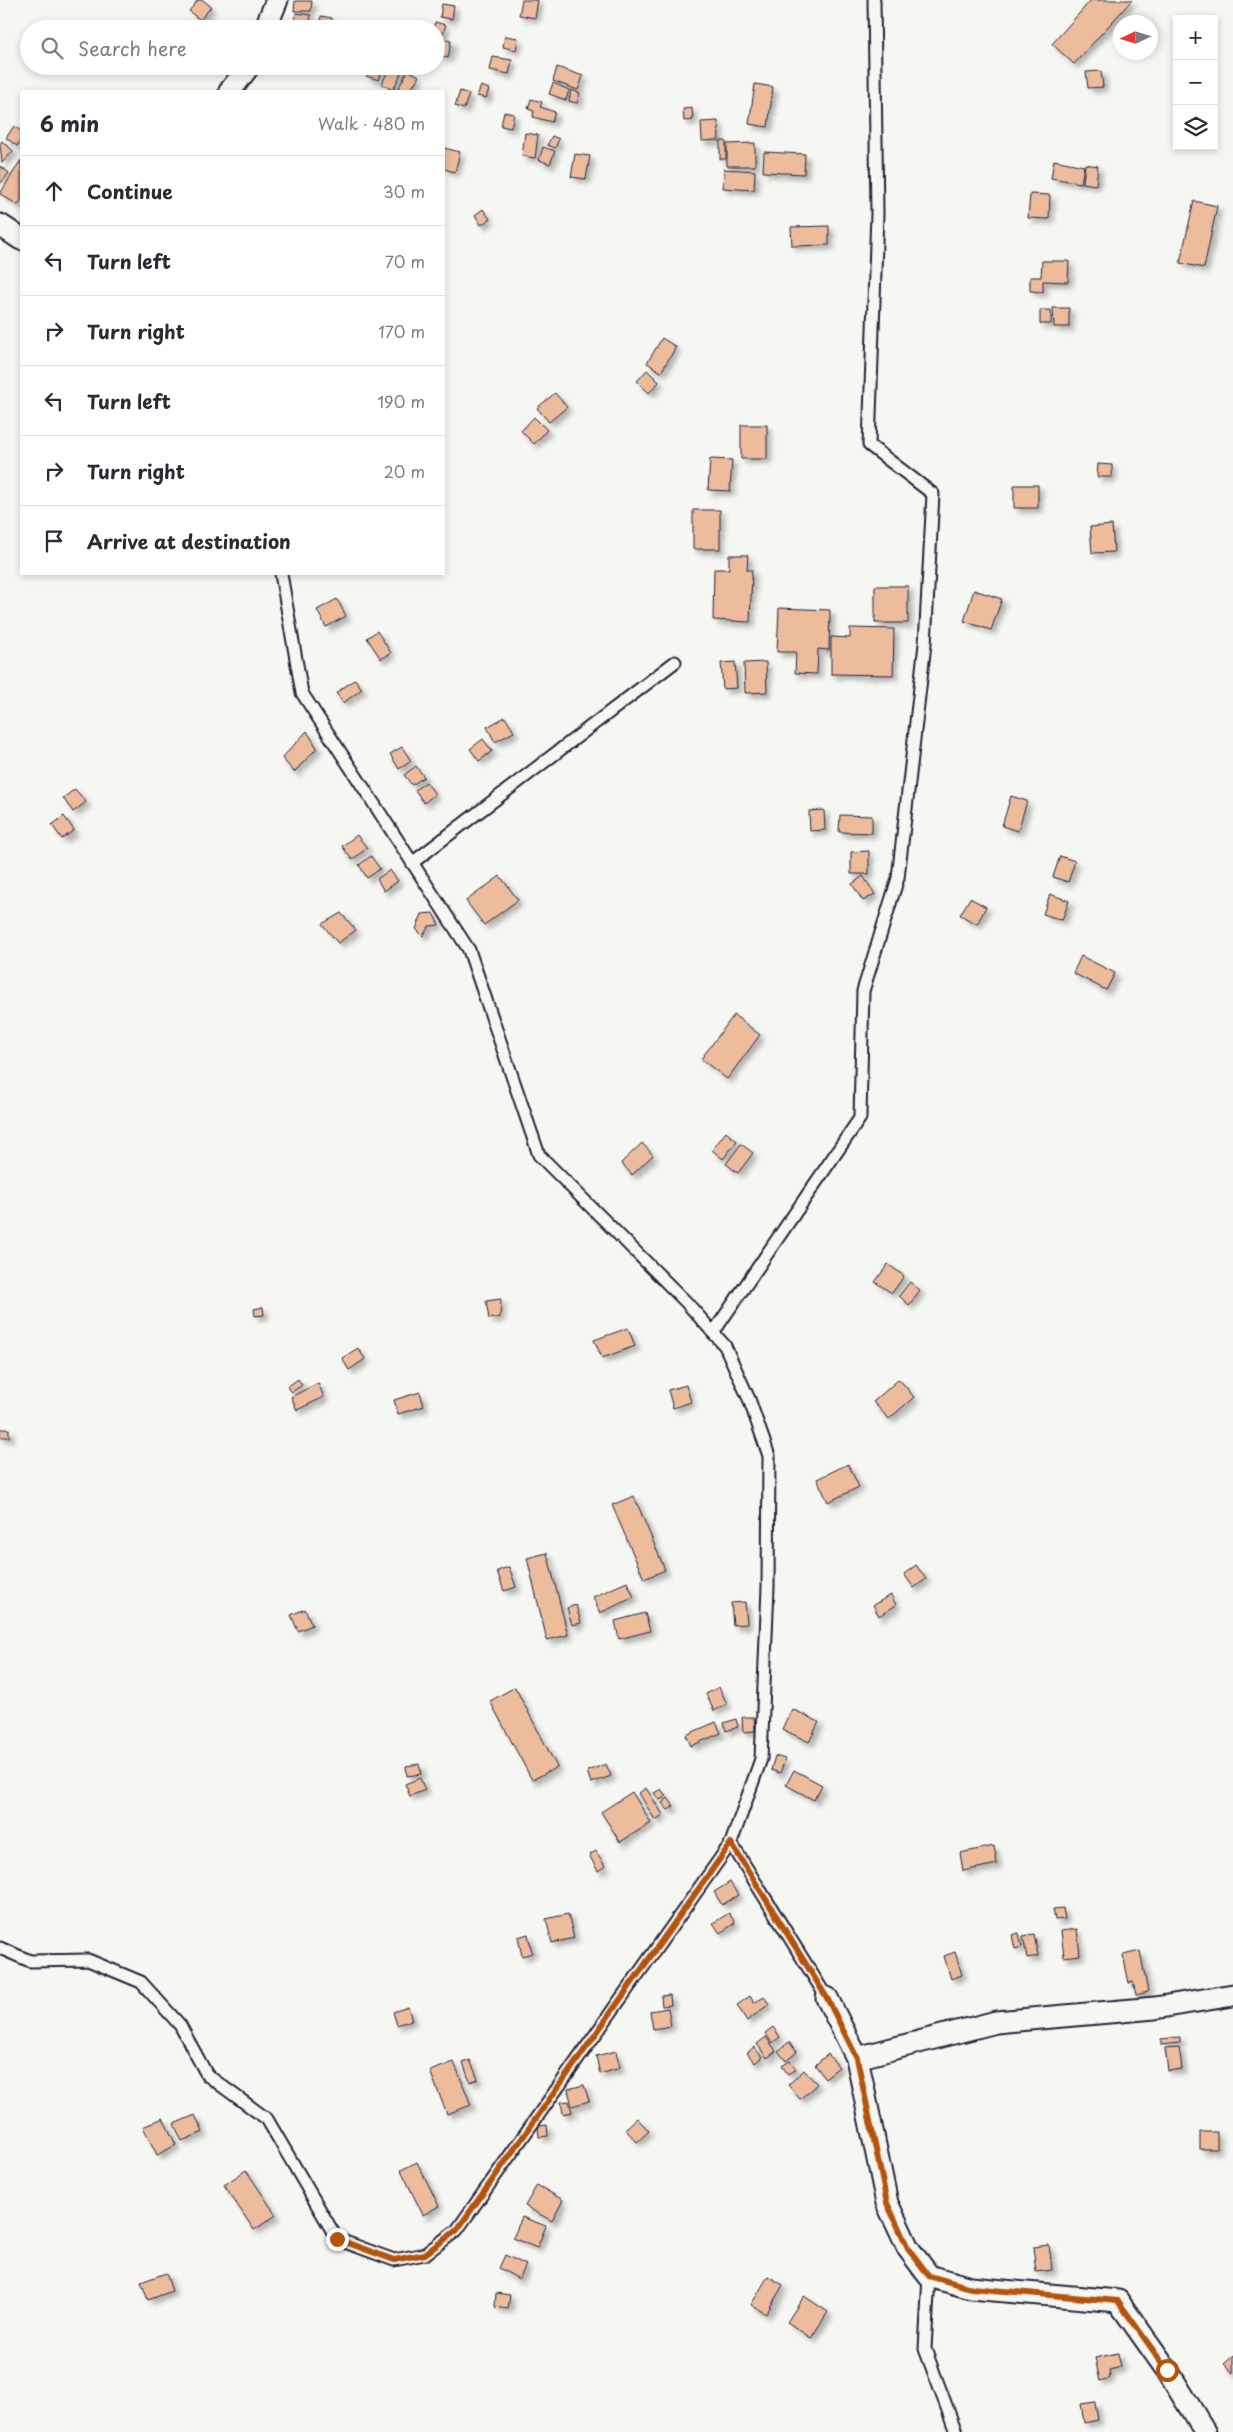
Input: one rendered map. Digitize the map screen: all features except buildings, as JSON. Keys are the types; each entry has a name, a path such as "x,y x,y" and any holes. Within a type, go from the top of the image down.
{"street":[{"path":"269,20 277,0"},
{"path":"231,90 242,75"},
{"path":"0,225 20,238"},
{"path":"857,2058 996,2022 1155,2008 1233,1994"},
{"path":"827,1998 857,2058 887,2203 908,2248 929,2276 971,2288 1118,2301 1167,2370 1204,2432"}],"lane":[{"path":"713,1333 860,1118 863,992 898,878 925,644 933,494 869,445 877,214 874,0"},
{"path":"0,1948 30,1961 88,1960 142,1982 180,2025 207,2075 267,2119 337,2239 394,2260 425,2254 457,2230 731,1843 761,1759 768,1587 769,1456 741,1382 725,1346 687,1303 539,1155 469,950 302,693 281,575"},
{"path":"412,862 675,662"},
{"path":"731,1843 827,1998"},
{"path":"929,2276 925,2349 956,2432"}],"route":[{"path":"337,2239 394,2260 425,2254 457,2230 731,1843 827,1998 857,2058 887,2203 908,2248 929,2276 971,2288 1118,2301 1167,2370"}]}
